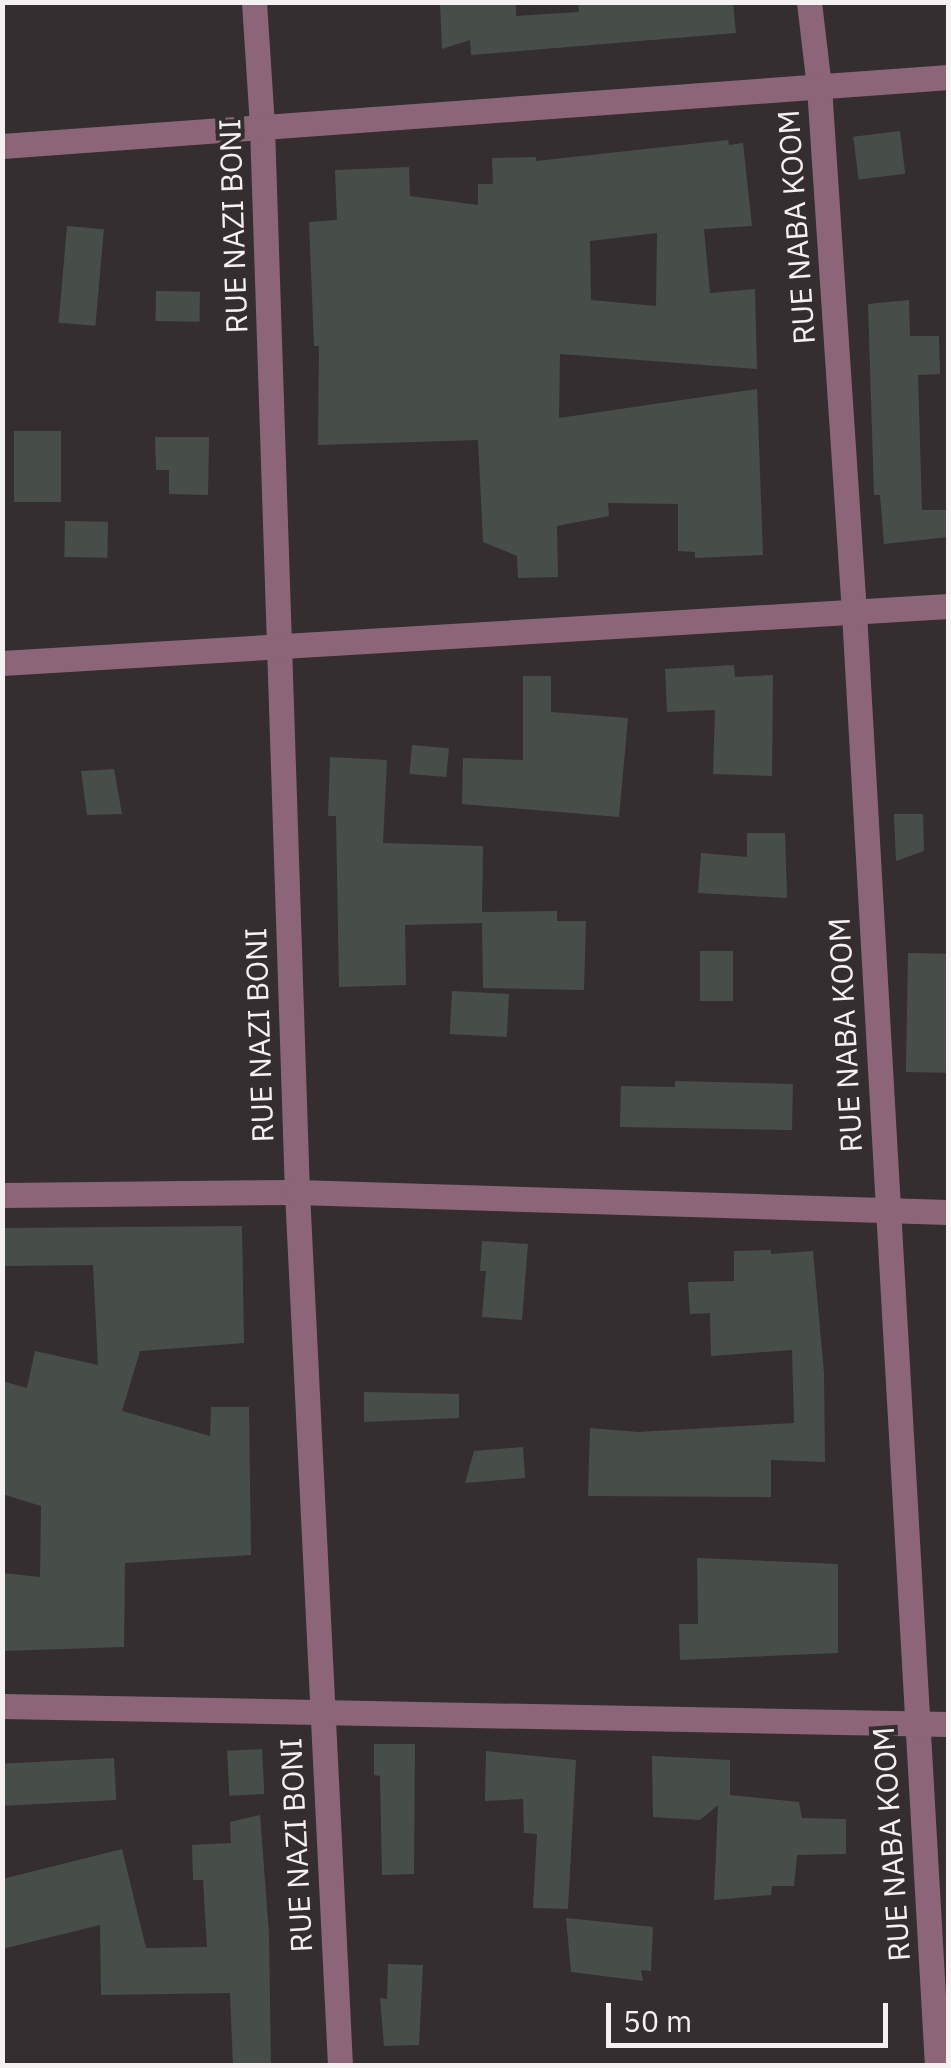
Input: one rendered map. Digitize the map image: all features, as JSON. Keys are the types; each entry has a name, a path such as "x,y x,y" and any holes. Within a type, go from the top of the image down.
{"street":[{"name":"RUE NAZI BONI","path":"254,2 262,127 297,1192 340,2066"},
{"name":"RUE NABA KOOM","path":"809,2 820,87 854,613 937,2066"},
{"path":"2,146 948,77"},
{"path":"2,663 948,606"},
{"path":"2,1195 297,1192 948,1212"},
{"path":"2,1706 322,1709 948,1724"}],"building":[{"path":"440,2 516,2 516,16 579,12 578,2 733,2 736,33 471,55 470,40 442,49"},
{"path":"900,131 905,174 859,179 853,137"},
{"path":"728,140 729,145 743,143 752,226 704,229 710,293 755,289 757,369 560,354 559,418 757,389 763,555 695,558 695,552 678,551 678,504 608,503 609,516 557,526 558,577 518,578 517,556 483,542 478,440 318,445 319,346 314,346 309,222 337,220 335,170 409,167 410,196 478,205 478,184 493,184 492,158 536,157 536,161","holes":["657,233 656,306 591,300 590,241"]},
{"path":"67,226 104,229 95,326 59,323"},
{"path":"156,291 200,292 199,322 155,321"},
{"path":"909,300 910,336 939,336 940,374 918,375 922,510 948,510 948,537 884,544 880,495 874,495 868,304"},
{"path":"14,431 61,431 61,502 14,502"},
{"path":"155,437 209,437 208,495 169,494 169,470 156,470"},
{"path":"65,521 108,522 107,558 64,557"},
{"path":"734,665 735,677 773,675 772,776 713,774 715,710 667,712 665,669"},
{"path":"523,676 551,676 551,712 628,718 619,817 462,804 463,758 523,760"},
{"path":"412,745 449,748 446,777 409,774"},
{"path":"330,757 387,760 383,843 483,846 482,912 557,911 557,921 586,921 584,990 483,988 482,923 405,925 406,985 339,987 336,816 328,816"},
{"path":"114,769 122,814 87,815 81,771"},
{"path":"894,814 923,814 924,851 896,861"},
{"path":"747,833 785,833 787,898 698,893 701,853 747,857"},
{"path":"700,951 733,951 733,1001 700,1001"},
{"path":"908,953 948,954 946,1073 906,1072"},
{"path":"452,991 509,994 507,1037 450,1034"},
{"path":"675,1081 793,1084 792,1130 620,1127 621,1086 675,1087"},
{"path":"242,1226 244,1343 140,1351 122,1411 210,1436 211,1407 249,1407 251,1555 125,1563 124,1647 2,1651 2,1573 40,1577 41,1506 2,1494 2,1381 27,1388 35,1351 98,1365 93,1265 2,1266 2,1228"},
{"path":"482,1241 528,1244 522,1320 482,1317 486,1271 480,1271"},
{"path":"771,1250 771,1254 813,1251 824,1373 825,1462 771,1460 771,1497 588,1496 590,1428 638,1432 794,1423 792,1350 711,1356 710,1313 690,1314 688,1282 734,1281 734,1251"},
{"path":"364,1392 459,1394 459,1418 364,1422"},
{"path":"523,1447 525,1478 465,1483 474,1451"},
{"path":"697,1558 838,1564 838,1653 680,1660 679,1624 698,1624"},
{"path":"374,1744 415,1744 414,1874 382,1875 380,1776 374,1775"},
{"path":"262,1749 264,1794 229,1796 227,1751"},
{"path":"486,1751 576,1760 568,1909 533,1908 537,1834 524,1833 523,1799 485,1801"},
{"path":"652,1756 730,1760 730,1795 799,1802 802,1818 846,1819 846,1854 797,1855 794,1886 772,1886 771,1895 714,1900 718,1805 700,1820 653,1817"},
{"path":"114,1758 116,1800 4,1806 2,1764"},
{"path":"260,1815 269,1933 271,2065 233,2066 230,1993 101,1995 100,1925 2,1949 2,1879 122,1849 146,1948 207,1947 203,1880 193,1880 192,1845 231,1843 230,1822"},
{"path":"566,1918 653,1927 651,1971 641,1970 643,1981 571,1972"},
{"path":"388,1964 423,1965 419,2045 384,2046 380,1998 387,1999"}]}
